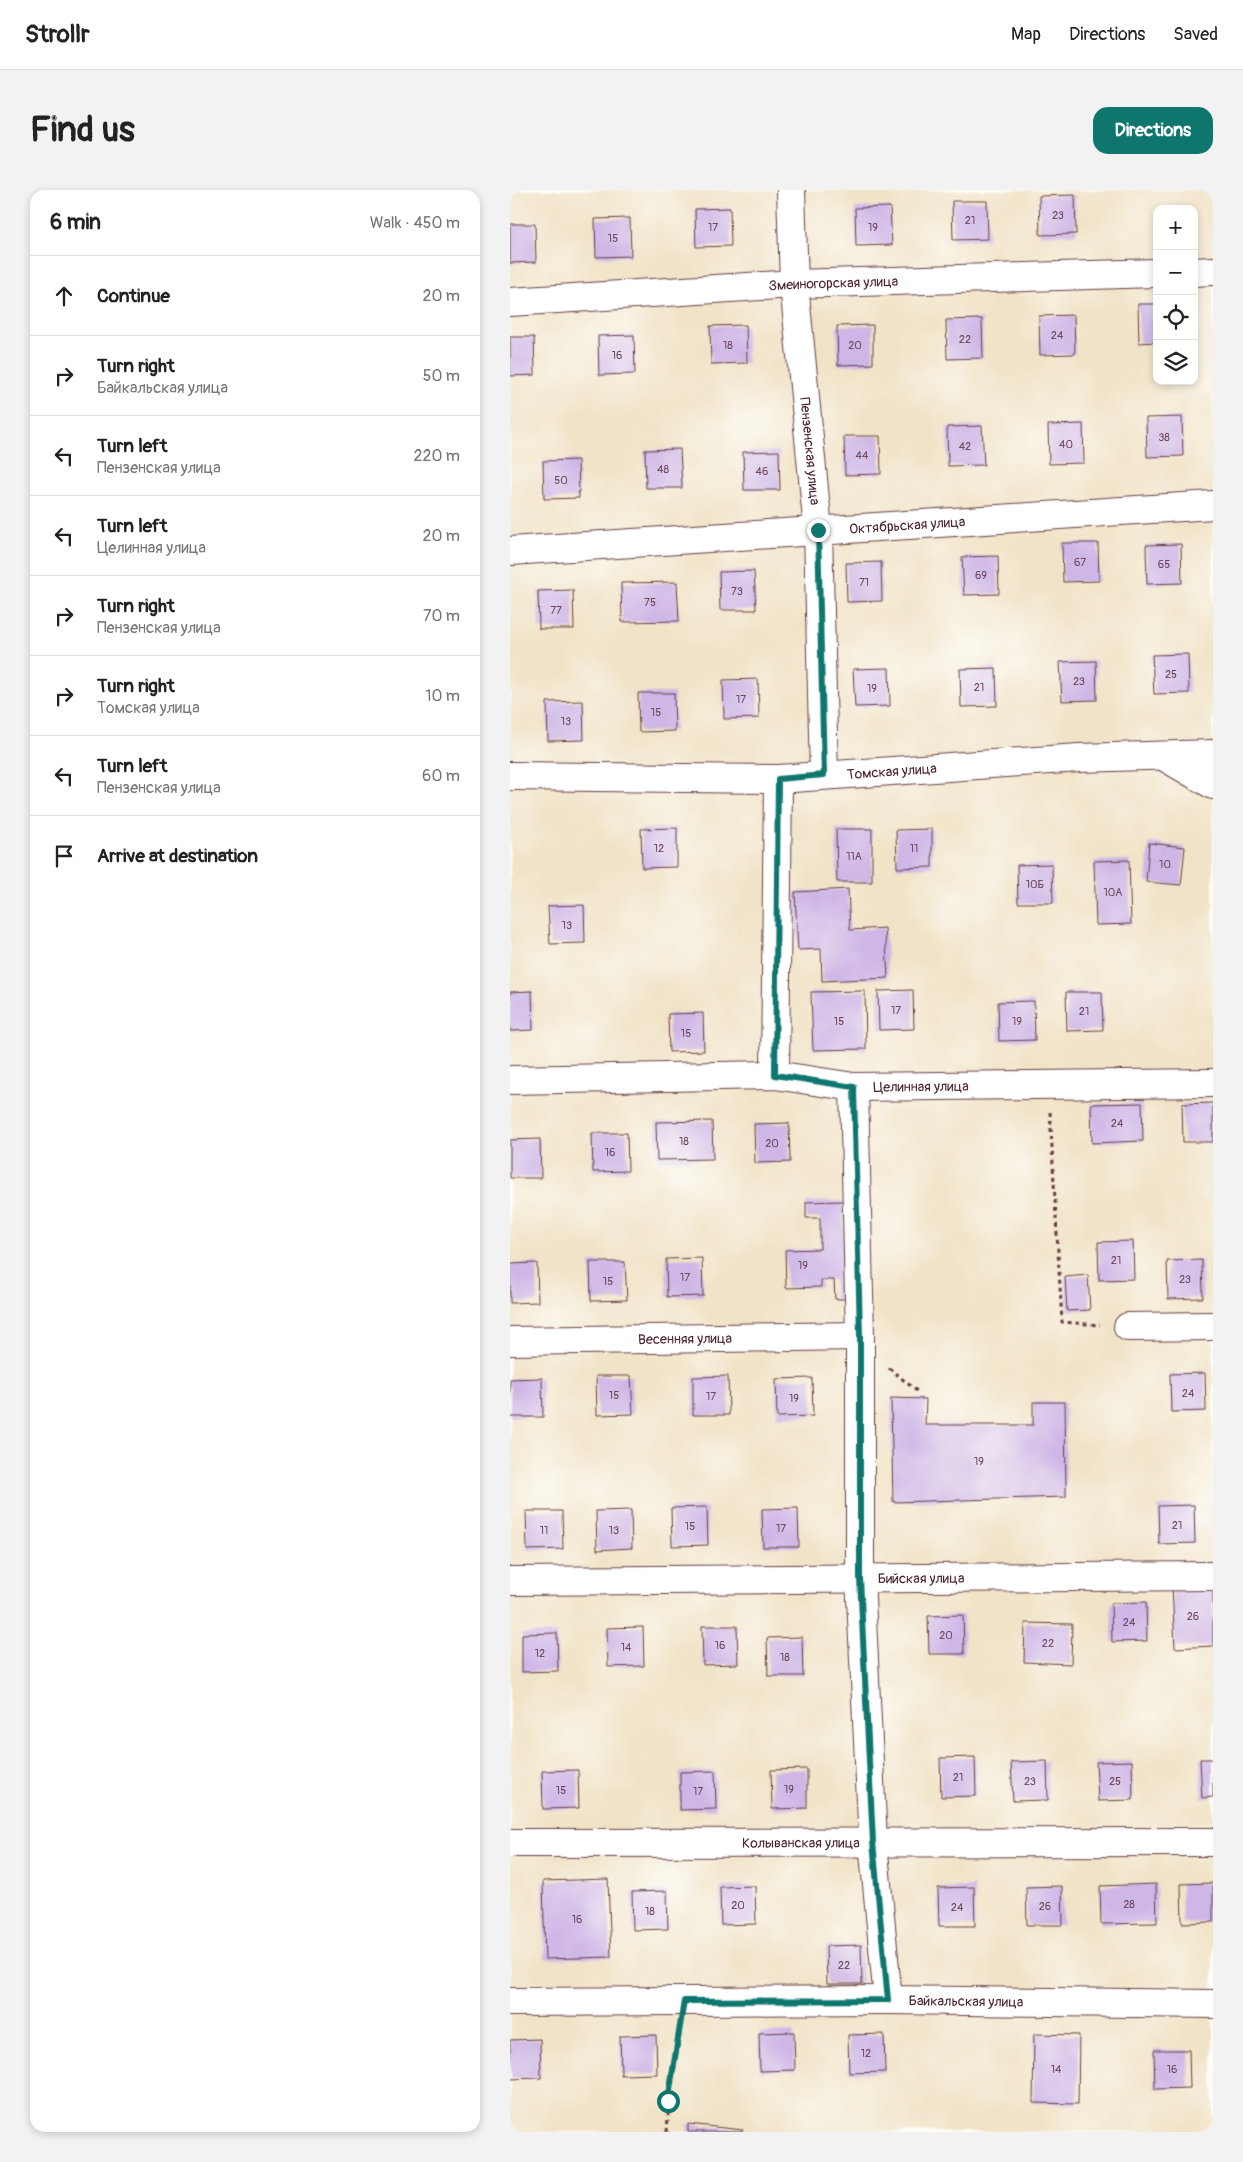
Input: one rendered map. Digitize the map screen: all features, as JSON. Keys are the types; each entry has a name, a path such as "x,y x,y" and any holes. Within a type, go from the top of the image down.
{"street":[{"name":"Пензенская улица","path":"791,190 794,284 818,530 824,775"},
{"path":"1198,272 1213,271"},
{"name":"Змеиногорская улица","path":"510,302 794,284 1153,273"},
{"name":"Октябрьская улица","path":"510,551 1213,505"},
{"name":"Томская улица","path":"510,776 778,779 1079,758 1213,754"},
{"path":"1163,756 1213,785"},
{"path":"775,1075 778,779"},
{"name":"Целинная улица","path":"510,1080 775,1075 854,1087 1213,1083"},
{"path":"854,1087 860,1336 860,1578 873,1842 888,2000"},
{"path":"1128,1328 1213,1326"},
{"name":"Весенняя улица","path":"510,1341 860,1336"},
{"name":"Бийская улица","path":"510,1581 1213,1576"},
{"name":"Колыванская улица","path":"510,1843 1213,1842"},
{"name":"Байкальская улица","path":"510,2002 888,2000 1213,2004"}],"path":[{"path":"1048,1085 1062,1322 1128,1328"},
{"path":"667,2132 668,2101 684,2001"}],"building":[{"path":"1075,195 1076,234 1040,235 1039,196"},
{"path":"952,201 987,201 988,239 953,240"},
{"path":"890,207 892,245 856,246 855,208"},
{"path":"730,208 731,246 696,247 695,209"},
{"path":"630,218 631,256 596,257 595,219"},
{"path":"510,224 535,224 536,262 510,263"},
{"path":"1138,304 1153,304 1153,342 1139,343"},
{"path":"1074,315 1075,354 1040,355 1039,316"},
{"path":"982,319 983,358 947,359 946,320"},
{"path":"746,325 747,363 711,364 710,326"},
{"path":"873,325 873,364 838,365 837,326"},
{"path":"634,335 635,374 599,375 598,336"},
{"path":"510,337 534,337 535,375 510,376"},
{"path":"1182,417 1183,456 1147,457 1146,418"},
{"path":"1083,424 1084,463 1049,464 1048,425"},
{"path":"982,426 984,465 948,466 947,427"},
{"path":"844,436 880,436 881,474 845,475"},
{"path":"680,449 682,488 646,488 645,450"},
{"path":"779,451 780,490 744,490 743,452"},
{"path":"578,460 579,498 544,499 543,461"},
{"path":"1062,543 1098,543 1099,581 1063,582"},
{"path":"1181,544 1182,583 1147,584 1146,545"},
{"path":"998,556 999,594 964,595 962,557"},
{"path":"881,562 882,601 847,602 846,563"},
{"path":"754,571 756,610 720,610 719,572"},
{"path":"677,582 679,621 622,622 621,583"},
{"path":"573,590 574,629 539,629 538,591"},
{"path":"1188,654 1189,693 1154,694 1152,655"},
{"path":"1096,661 1097,700 1062,701 1060,662"},
{"path":"889,668 890,706 855,707 853,669"},
{"path":"996,668 997,706 961,707 960,669"},
{"path":"758,679 759,718 724,719 723,680"},
{"path":"638,693 674,693 675,731 639,732"},
{"path":"583,701 584,740 548,741 547,702"},
{"path":"677,828 677,867 642,868 641,829"},
{"path":"836,829 872,829 872,882 837,882"},
{"path":"932,829 932,867 897,868 896,830"},
{"path":"1149,843 1185,847 1181,885 1146,882"},
{"path":"1129,860 1131,924 1096,925 1094,861"},
{"path":"1052,864 1053,903 1018,903 1017,865"},
{"path":"848,889 850,930 885,928 888,978 822,981 821,949 798,950 795,892"},
{"path":"584,905 585,943 550,944 548,906"},
{"path":"913,990 914,1029 879,1030 878,991"},
{"path":"532,991 533,1030 510,1031 510,992"},
{"path":"865,991 866,1049 813,1050 811,992"},
{"path":"1066,992 1102,992 1103,1030 1067,1031"},
{"path":"1034,1001 1035,1040 999,1041 998,1002"},
{"path":"703,1013 704,1051 669,1052 668,1014"},
{"path":"1142,1103 1143,1141 1092,1143 1091,1104"},
{"path":"1213,1103 1213,1142 1183,1142 1182,1104"},
{"path":"712,1121 713,1159 657,1160 656,1122"},
{"path":"789,1123 790,1162 755,1163 754,1124"},
{"path":"592,1133 627,1133 628,1171 593,1172"},
{"path":"540,1139 541,1178 510,1178 510,1140"},
{"path":"843,1201 845,1299 835,1299 834,1280 821,1280 821,1287 786,1288 785,1250 820,1249 820,1218 806,1218 806,1202"},
{"path":"1133,1241 1134,1279 1099,1280 1098,1242"},
{"path":"702,1258 703,1296 667,1297 666,1259"},
{"path":"1202,1260 1203,1298 1168,1299 1167,1261"},
{"path":"590,1262 625,1262 627,1300 591,1301"},
{"path":"537,1263 538,1302 510,1303 510,1264"},
{"path":"1088,1275 1090,1310 1067,1311 1065,1277"},
{"path":"1205,1373 1206,1411 1171,1412 1170,1374"},
{"path":"596,1376 631,1376 633,1414 597,1415"},
{"path":"728,1376 729,1415 693,1415 693,1377"},
{"path":"542,1378 543,1417 510,1417 510,1379"},
{"path":"812,1378 813,1416 777,1417 776,1379"},
{"path":"891,1398 926,1399 925,1425 1033,1425 1033,1402 1065,1402 1066,1497 893,1502"},
{"path":"1194,1505 1195,1543 1159,1544 1158,1506"},
{"path":"707,1507 708,1545 672,1546 671,1508"},
{"path":"798,1508 799,1547 763,1547 762,1509"},
{"path":"631,1510 632,1548 597,1550 596,1511"},
{"path":"526,1511 562,1511 563,1549 527,1550"},
{"path":"1213,1583 1213,1646 1175,1648 1172,1585"},
{"path":"1146,1602 1147,1641 1112,1642 1111,1603"},
{"path":"963,1615 964,1654 929,1654 928,1616"},
{"path":"1025,1623 1072,1624 1071,1664 1024,1662"},
{"path":"702,1626 737,1626 738,1664 703,1665"},
{"path":"643,1627 644,1666 608,1667 607,1628"},
{"path":"557,1633 558,1671 522,1672 522,1634"},
{"path":"802,1637 803,1676 768,1676 767,1638"},
{"path":"975,1757 976,1796 941,1797 940,1758"},
{"path":"1200,1759 1213,1759 1213,1797 1202,1798"},
{"path":"1047,1761 1048,1800 1013,1801 1011,1762"},
{"path":"1132,1761 1133,1800 1098,1801 1096,1762"},
{"path":"807,1769 807,1808 772,1809 771,1770"},
{"path":"578,1770 579,1808 543,1809 542,1771"},
{"path":"715,1771 716,1809 680,1810 680,1772"},
{"path":"608,1879 611,1957 545,1959 543,1881"},
{"path":"1213,1883 1213,1922 1182,1923 1181,1884"},
{"path":"1156,1884 1157,1923 1101,1924 1100,1886"},
{"path":"755,1886 756,1924 721,1925 720,1887"},
{"path":"1062,1886 1063,1925 1027,1925 1026,1887"},
{"path":"974,1887 975,1926 939,1926 938,1888"},
{"path":"667,1891 668,1929 633,1930 632,1892"},
{"path":"861,1945 862,1984 827,1984 826,1946"},
{"path":"794,2032 795,2070 760,2071 759,2033"},
{"path":"884,2034 885,2072 849,2073 848,2035"},
{"path":"1034,2034 1079,2035 1078,2104 1033,2103"},
{"path":"656,2035 657,2074 621,2075 620,2036"},
{"path":"540,2039 541,2078 510,2079 510,2040"},
{"path":"1154,2050 1189,2050 1190,2088 1155,2089"},
{"path":"688,2124 743,2130 742,2132 688,2132"}],"route":[{"path":"668,2101 684,2001 888,2000 873,1842 860,1578 860,1336 854,1087 775,1075 778,779 824,775 818,530"}]}
